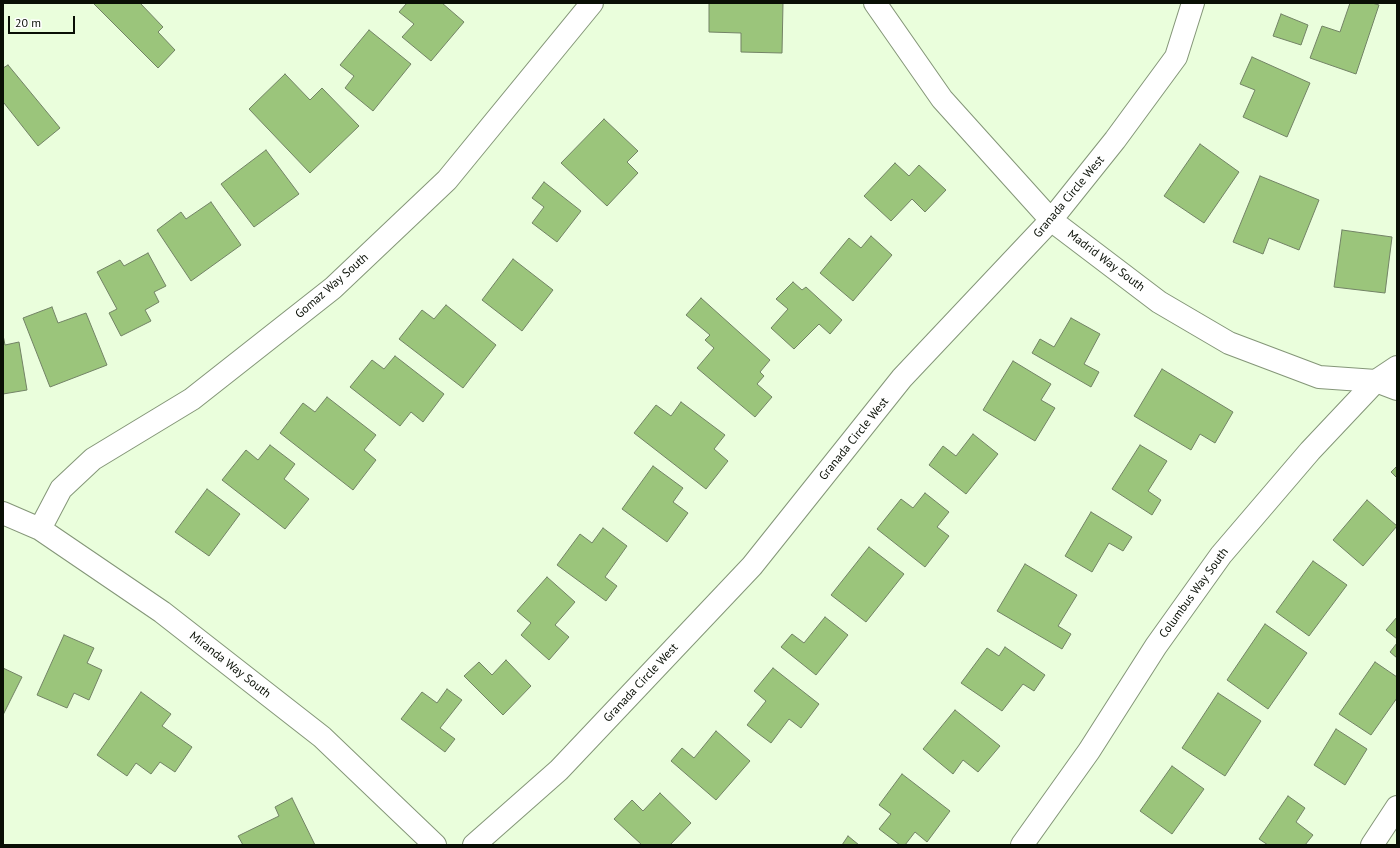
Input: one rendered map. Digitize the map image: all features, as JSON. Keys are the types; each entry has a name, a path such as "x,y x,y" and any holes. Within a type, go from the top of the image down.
{"street":[{"name":"Gomaz Way South","path":"40,529 61,489 93,459 192,399 333,288 447,180 592,3"},
{"name":"Madrid Way South","path":"876,3 942,99 1052,220 1159,302 1229,343 1319,377 1376,381 1397,389"},
{"name":"Granada Circle West","path":"474,845 559,770 752,566 902,378 1052,220 1115,140 1176,57 1193,3"},
{"name":"Columbus Way South","path":"1022,845 1089,751 1156,646 1221,555 1310,451 1376,381 1397,367"},
{"name":"Miranda Way South","path":"3,513 40,529 162,612 322,737 435,845"},
{"path":"1372,845 1397,806"}],"building":[{"path":"93,3 140,3 163,27 158,32 175,50 158,68"},
{"path":"407,3 442,3 464,22 431,61 402,37 414,24 399,12"},
{"path":"709,3 783,3 782,53 741,52 741,33 709,32"},
{"path":"1350,3 1372,3 1379,5 1356,74 1310,58 1322,26 1340,32"},
{"path":"1281,14 1308,25 1301,45 1273,36"},
{"path":"369,30 411,64 373,111 345,88 354,76 340,65"},
{"path":"1252,57 1310,83 1287,137 1243,117 1255,90 1240,84"},
{"path":"8,65 60,128 38,146 4,103 3,104 3,68"},
{"path":"285,74 310,100 322,88 359,126 310,173 249,109"},
{"path":"604,119 638,151 627,162 638,173 607,206 561,163"},
{"path":"1200,144 1239,172 1204,223 1164,196"},
{"path":"266,150 299,194 254,227 221,184"},
{"path":"895,163 909,176 919,165 946,190 925,212 912,199 891,221 864,196"},
{"path":"1260,176 1319,200 1299,250 1269,238 1263,254 1233,242"},
{"path":"544,182 581,211 557,242 532,223 544,207 532,198"},
{"path":"211,202 241,245 191,281 157,230 181,212 186,219"},
{"path":"1342,230 1392,237 1385,293 1334,287"},
{"path":"871,236 892,255 853,301 820,273 849,238 861,248"},
{"path":"148,253 166,286 154,292 159,302 145,310 151,321 121,336 109,313 117,309 97,272 120,260 124,266"},
{"path":"513,259 553,290 522,331 482,300"},
{"path":"793,282 802,290 806,287 842,320 830,334 819,324 794,349 771,328 788,309 776,299"},
{"path":"701,298 770,360 760,372 764,376 757,384 772,397 755,417 697,368 714,348 705,340 710,335 686,315"},
{"path":"446,305 496,345 463,388 399,339 422,310 434,319"},
{"path":"52,307 58,323 86,313 107,365 50,387 23,318"},
{"path":"1071,318 1100,334 1084,364 1099,372 1091,387 1032,353 1040,339 1054,347"},
{"path":"3,335 5,345 19,342 27,390 3,394"},
{"path":"395,356 444,394 423,422 411,412 400,426 350,387 372,360 384,369"},
{"path":"1013,361 1051,384 1041,400 1055,408 1035,441 983,410"},
{"path":"1162,369 1233,412 1215,443 1200,434 1191,450 1134,416"},
{"path":"327,397 376,435 364,450 376,460 353,490 280,433 303,403 315,412"},
{"path":"681,402 725,435 714,449 728,461 706,489 634,433 656,405 671,416"},
{"path":"973,434 998,454 966,494 929,465 943,446 956,456"},
{"path":"270,445 295,464 284,479 309,499 285,529 222,480 246,450 258,460"},
{"path":"1140,445 1167,461 1148,491 1161,500 1152,515 1112,489"},
{"path":"653,466 683,488 673,502 688,513 667,542 622,509"},
{"path":"1397,466 1397,478 1391,472"},
{"path":"207,489 240,514 209,556 175,532"},
{"path":"925,493 949,512 937,527 949,536 925,567 877,529 901,499 913,508"},
{"path":"1367,500 1397,526 1363,566 1333,540"},
{"path":"1091,512 1132,537 1123,551 1109,543 1092,572 1065,556"},
{"path":"603,528 627,546 605,577 617,586 606,601 557,565 580,534 592,543"},
{"path":"869,547 904,574 866,622 831,595"},
{"path":"1313,561 1347,585 1309,636 1276,612"},
{"path":"1025,564 1077,595 1058,626 1071,634 1062,649 997,611"},
{"path":"547,577 575,602 555,625 569,637 549,660 521,635 531,623 517,611"},
{"path":"825,617 848,635 816,675 781,647 792,634 804,643"},
{"path":"1397,617 1397,639 1386,630"},
{"path":"1265,624 1307,653 1268,709 1227,680"},
{"path":"64,635 94,648 87,663 102,670 89,700 74,693 67,708 37,695"},
{"path":"1397,643 1397,658 1390,652"},
{"path":"1005,647 1045,675 1034,691 1023,684 1002,711 961,683 987,648 999,656"},
{"path":"506,660 531,686 503,715 464,676 479,662 492,675"},
{"path":"1375,662 1397,677 1397,698 1371,735 1339,714"},
{"path":"3,668 22,677 3,715"},
{"path":"773,668 819,704 801,728 789,719 771,743 747,725 766,701 754,691"},
{"path":"447,689 462,700 440,728 455,739 445,752 401,719 422,692 437,703"},
{"path":"141,692 171,714 162,726 192,747 175,772 160,762 151,774 136,763 127,776 97,755"},
{"path":"1218,693 1261,721 1225,776 1182,748"},
{"path":"955,710 1000,746 978,772 963,760 953,774 923,749"},
{"path":"1336,729 1367,749 1345,785 1314,765"},
{"path":"716,731 750,761 716,800 671,761 682,748 694,758"},
{"path":"1172,766 1204,789 1172,834 1140,811"},
{"path":"902,774 950,811 927,842 915,832 905,845 900,845 879,829 891,814 879,805"},
{"path":"660,793 691,823 670,845 642,845 614,819 632,800 643,811"},
{"path":"1288,796 1305,808 1296,822 1313,835 1305,845 1268,845 1259,839"},
{"path":"292,798 315,845 243,845 238,836 279,816 275,807"},
{"path":"848,836 859,845 842,845"}]}
